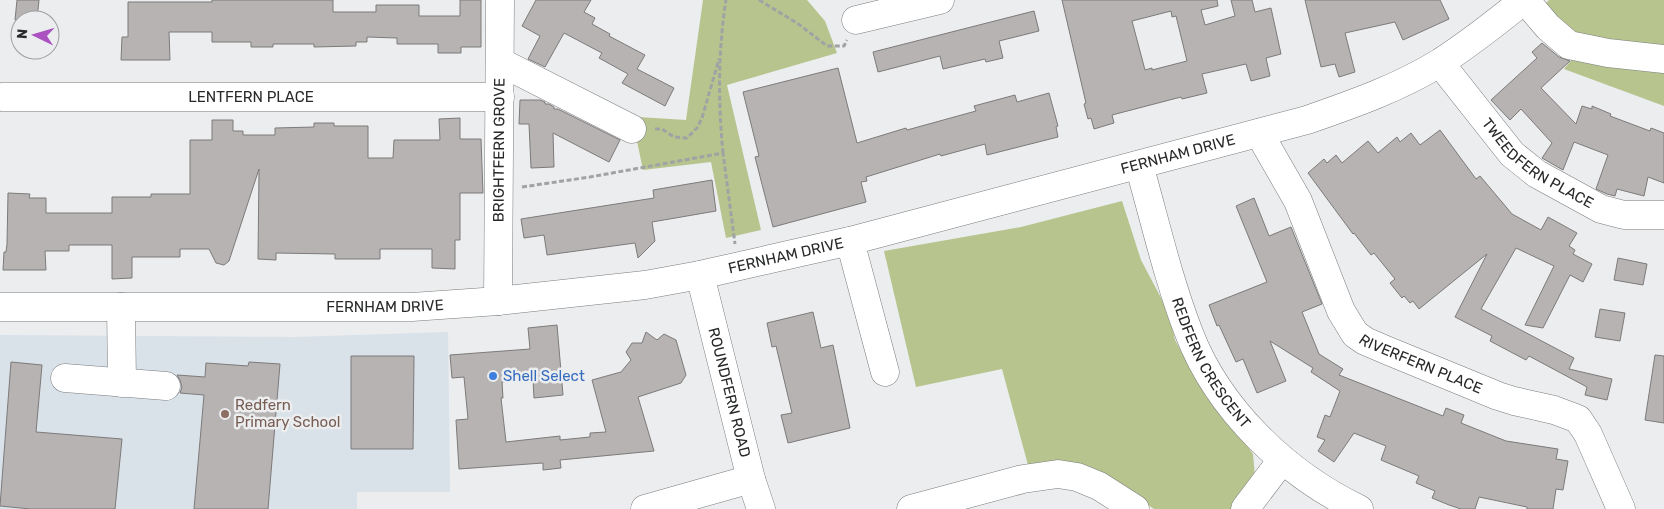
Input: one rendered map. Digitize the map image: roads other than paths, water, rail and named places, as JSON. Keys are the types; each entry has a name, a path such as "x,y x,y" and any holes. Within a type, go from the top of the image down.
{"street":[{"name":"BRIGHTFERN GROVE","path":"498,301 500,0"},
{"path":"856,20 938,0"},
{"path":"1525,0 1548,27 1569,45 1608,53 1664,59"},
{"name":"FERNHAM DRIVE","path":"0,307 412,307 498,301 645,285 700,275 850,241 1307,120 1364,100 1440,63 1478,37 1525,0"},
{"path":"500,62 632,129"},
{"name":"TWEEDFERN PLACE","path":"1440,63 1512,154 1538,174 1600,209 1624,215 1664,214"},
{"name":"LENTFERN PLACE","path":"2,97 500,97"},
{"name":"RIVERFERN PLACE","path":"1259,133 1298,201 1342,311 1355,334 1365,341 1498,396 1554,410 1578,419 1588,434 1621,509"},
{"name":"REDFERN CRESCENT","path":"1139,165 1174,289 1189,334 1206,368 1239,416 1282,460 1313,483 1359,509"},
{"path":"850,241 885,372"},
{"name":"ROUNDFERN ROAD","path":"700,275 751,480 761,509"},
{"path":"121,307 122,383"},
{"path":"65,378 166,386"},
{"path":"1245,509 1282,460"},
{"path":"911,509 1022,479 1058,474 1077,477 1099,486 1135,509"},
{"path":"645,509 714,499 751,480"}],"place":[{"name":"Shell Select","path":"493,376"},
{"name":"Redfern Primary School","path":"225,414"}]}
